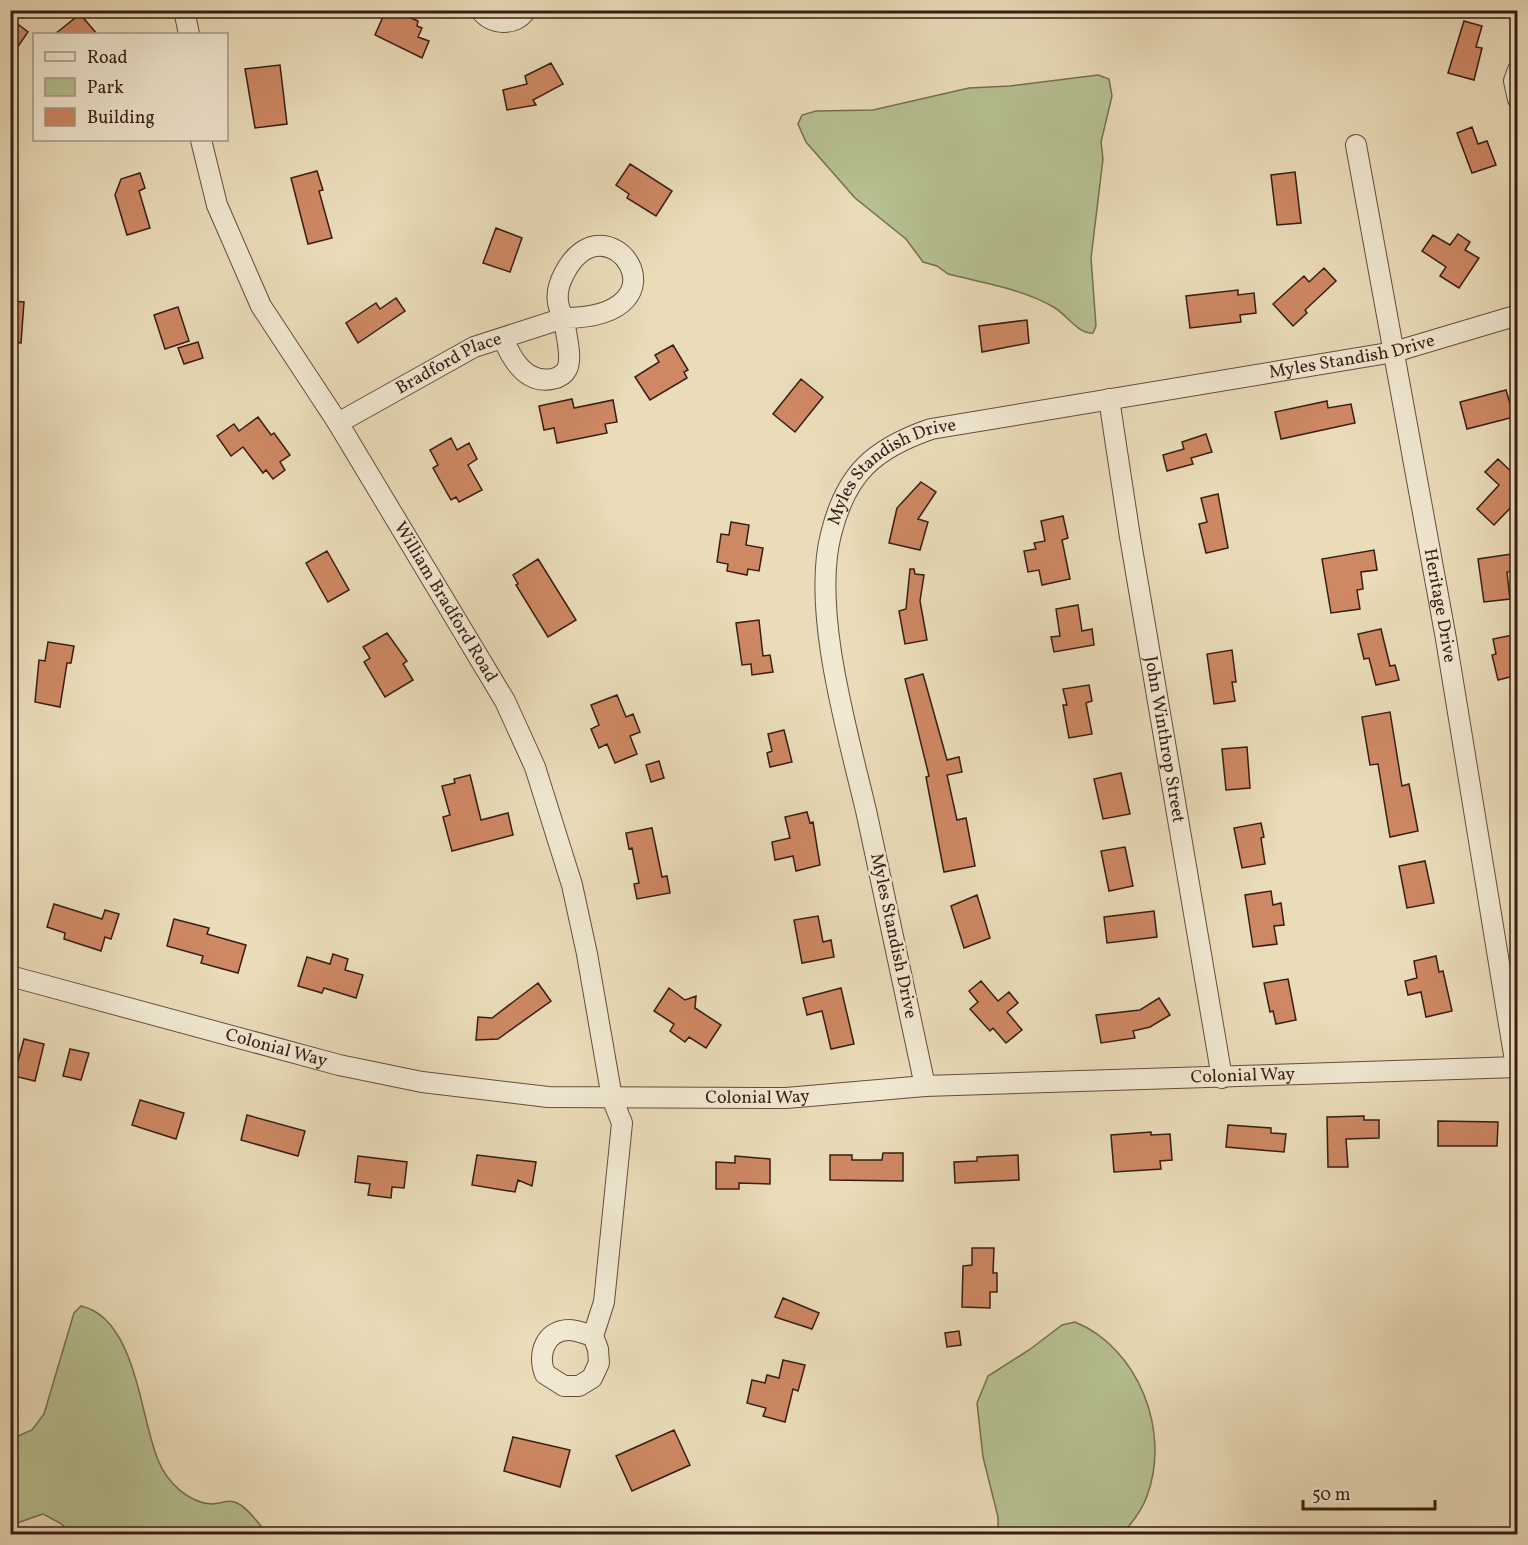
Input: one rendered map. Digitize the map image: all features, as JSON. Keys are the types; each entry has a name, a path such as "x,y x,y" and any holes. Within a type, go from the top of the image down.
{"street":[{"path":"184,10 189,33"},
{"path":"480,10 488,18 500,22 516,19 526,10"},
{"path":"1518,70 1514,90 1518,99"},
{"name":"William Bradford Road","path":"201,141 217,205 252,287 271,324 338,423 505,701 536,767 574,896 587,954 612,1098 622,1123 604,1302 593,1336"},
{"name":"Heritage Drive","path":"1356,146 1446,639 1517,1067"},
{"name":"Myles Standish Drive","path":"925,1086 842,704 827,619 826,572 831,536 838,511 856,476 873,457 894,443 931,429 1394,352 1518,315"},
{"name":"Bradford Place","path":"338,423 467,351 503,338 564,318 568,362 564,372 554,379 539,379 522,370 512,358 503,338"},
{"name":"John Winthrop Street","path":"1109,399 1130,537 1222,1078"},
{"name":"Colonial Way","path":"10,976 339,1065 516,1095 612,1098 786,1098 925,1086 1517,1067"}],"green space":[{"path":"1098,75 1109,79 1112,96 1101,142 1103,159 1091,258 1096,326 1093,333 1078,328 1060,311 1043,301 1003,287 948,274 937,266 923,262 906,239 855,198 806,142 798,124 802,115 816,111 873,110 969,88 1010,86"},
{"path":"81,1306 99,1314 114,1329 125,1349 152,1442 167,1476 179,1490 195,1500 212,1504 232,1501 239,1504 251,1514 267,1534 73,1534 60,1523 43,1514 11,1525 11,1439 32,1430 44,1414 74,1313"},
{"path":"1075,1322 1097,1334 1117,1351 1132,1372 1144,1395 1152,1420 1155,1445 1153,1471 1147,1496 1140,1512 1122,1534 998,1534 998,1517 983,1457 977,1403 988,1376 1029,1350 1062,1325"}],"building":[{"path":"386,10 402,10 402,14 418,21 417,26 422,28 418,37 429,41 422,58 375,35"},
{"path":"80,14 96,33 56,33"},
{"path":"10,18 28,32 10,58"},
{"path":"1464,21 1482,26 1476,47 1482,48 1474,80 1448,73"},
{"path":"551,63 563,84 533,100 536,105 507,110 503,90 527,84 525,76"},
{"path":"280,65 287,124 255,128 245,69"},
{"path":"1472,127 1478,144 1487,141 1496,165 1472,173 1457,133"},
{"path":"630,164 672,191 656,216 627,198 629,194 616,185"},
{"path":"317,171 323,190 319,191 332,238 308,244 291,178"},
{"path":"1295,172 1301,223 1277,225 1271,175"},
{"path":"140,173 145,188 139,191 150,228 127,235 115,195 121,179"},
{"path":"496,228 522,238 510,272 483,263"},
{"path":"1458,234 1470,242 1465,250 1479,258 1459,288 1440,276 1446,267 1422,251 1433,235 1450,245"},
{"path":"1324,268 1336,281 1305,310 1307,313 1293,326 1273,304 1304,276 1309,282"},
{"path":"1238,290 1238,295 1254,293 1256,313 1240,315 1241,322 1190,328 1186,296"},
{"path":"396,298 405,311 358,343 346,323 376,303 380,309"},
{"path":"10,301 24,302 21,343 10,342"},
{"path":"178,307 189,341 165,349 154,315"},
{"path":"1027,320 1029,343 982,352 979,326"},
{"path":"198,342 203,358 184,364 178,348"},
{"path":"673,345 688,370 684,372 687,378 650,400 635,377 659,362 655,355"},
{"path":"801,379 823,397 795,432 773,414"},
{"path":"1506,390 1514,417 1467,429 1460,402"},
{"path":"572,399 574,408 613,400 617,422 605,424 607,433 557,443 554,428 544,430 539,406"},
{"path":"1327,401 1328,408 1351,404 1355,423 1281,439 1275,412"},
{"path":"258,417 271,435 274,433 290,455 280,462 285,470 273,479 266,470 263,473 243,447 231,456 217,436 234,424 239,431"},
{"path":"1206,434 1212,452 1191,458 1193,464 1167,471 1163,455 1184,449 1182,442"},
{"path":"451,438 457,450 469,443 477,459 468,465 482,490 459,502 456,497 451,500 433,468 438,465 430,450"},
{"path":"1498,459 1518,478 1518,500 1494,525 1477,509 1499,485 1485,472"},
{"path":"921,482 936,492 918,519 928,522 920,550 889,543 897,508"},
{"path":"1218,494 1228,548 1206,553 1199,524 1207,522 1201,498"},
{"path":"1063,516 1068,538 1062,540 1070,579 1042,585 1039,570 1028,572 1024,551 1036,549 1034,543 1045,541 1041,521"},
{"path":"731,522 749,525 746,545 763,548 759,571 748,569 747,575 727,571 728,564 717,562 721,534 729,535"},
{"path":"1374,550 1377,570 1361,572 1363,589 1357,590 1360,609 1331,613 1322,559"},
{"path":"327,551 349,590 328,602 306,563"},
{"path":"1518,553 1518,570 1507,572 1510,599 1484,602 1478,559"},
{"path":"538,559 576,620 548,637 516,585 518,584 513,575"},
{"path":"910,569 914,569 915,574 924,575 920,601 927,640 905,644 899,611 906,609"},
{"path":"1078,605 1082,631 1092,629 1094,645 1054,652 1051,637 1060,636 1056,609"},
{"path":"759,620 763,656 770,655 773,672 752,675 751,664 742,665 736,623"},
{"path":"1381,629 1390,666 1395,665 1399,680 1376,685 1369,658 1364,659 1358,634"},
{"path":"387,633 407,661 403,664 413,680 385,697 364,662 370,658 363,647"},
{"path":"1518,634 1518,675 1498,680 1492,655 1496,654 1493,639"},
{"path":"48,642 74,646 71,663 67,663 60,707 35,702 39,660 45,661"},
{"path":"1232,650 1236,682 1232,682 1235,701 1214,704 1207,654"},
{"path":"923,674 947,760 959,757 962,772 947,775 957,820 966,818 975,866 944,872 926,777 929,776 905,679"},
{"path":"1089,685 1092,701 1086,703 1092,734 1069,738 1063,705 1067,705 1063,689"},
{"path":"617,695 626,717 633,714 640,732 630,736 637,754 615,763 607,744 599,748 591,729 599,725 591,705"},
{"path":"1390,712 1402,786 1409,784 1418,831 1390,837 1378,764 1370,765 1362,717"},
{"path":"784,730 792,762 770,767 767,753 772,751 768,734"},
{"path":"1247,747 1250,788 1226,790 1222,749"},
{"path":"659,761 664,778 651,782 646,765"},
{"path":"1121,773 1130,814 1103,819 1094,779"},
{"path":"470,775 481,820 508,813 513,835 452,851 443,817 450,815 442,786 455,783 454,779"},
{"path":"807,812 810,823 813,822 820,865 796,871 793,856 775,860 772,842 790,838 785,817"},
{"path":"1261,823 1265,864 1242,868 1234,828"},
{"path":"652,828 662,877 667,876 670,893 637,899 634,884 639,883 632,848 629,849 626,833"},
{"path":"1125,847 1133,886 1109,891 1101,851"},
{"path":"1425,861 1434,903 1407,908 1399,866"},
{"path":"1271,891 1273,905 1281,903 1284,925 1274,926 1277,944 1253,947 1245,895"},
{"path":"977,895 990,938 964,948 951,906"},
{"path":"54,904 102,919 105,910 119,914 111,939 105,937 101,951 64,939 65,933 47,927"},
{"path":"1154,911 1157,937 1107,943 1104,917"},
{"path":"818,916 823,942 831,940 834,957 802,963 794,920"},
{"path":"174,919 209,928 207,934 246,945 238,973 201,963 203,956 167,946"},
{"path":"333,954 348,959 345,970 363,975 356,998 324,988 322,993 298,986 307,957 330,964"},
{"path":"1436,956 1439,972 1443,971 1452,1011 1426,1017 1421,992 1408,995 1405,981 1417,978 1414,961"},
{"path":"1288,979 1296,1020 1276,1024 1273,1011 1270,1012 1264,983"},
{"path":"981,981 998,1001 1009,992 1018,1003 1007,1012 1022,1030 1006,1043 993,1028 990,1031 970,1009 978,1002 969,991"},
{"path":"538,983 551,1001 498,1039 476,1040 478,1017 492,1018"},
{"path":"669,988 685,1000 696,996 695,1008 721,1025 706,1048 689,1037 685,1042 670,1031 674,1024 654,1011"},
{"path":"841,988 854,1044 831,1049 822,1011 807,1015 803,998"},
{"path":"1159,998 1170,1015 1150,1027 1133,1031 1135,1038 1101,1043 1096,1015 1140,1010"},
{"path":"24,1039 44,1044 35,1081 14,1076"},
{"path":"70,1049 89,1053 81,1080 63,1076"},
{"path":"140,1100 184,1113 176,1139 132,1125"},
{"path":"247,1115 305,1131 298,1156 241,1140"},
{"path":"1364,1116 1364,1120 1379,1120 1379,1138 1346,1139 1348,1167 1328,1167 1327,1117"},
{"path":"1438,1121 1498,1122 1497,1146 1438,1146"},
{"path":"1228,1125 1271,1128 1271,1133 1286,1134 1284,1152 1226,1147"},
{"path":"1151,1132 1151,1135 1170,1134 1172,1160 1160,1161 1161,1169 1114,1172 1111,1135"},
{"path":"883,1153 903,1153 903,1181 830,1180 830,1155 852,1155 852,1160 882,1160"},
{"path":"477,1155 536,1162 532,1186 518,1180 515,1192 472,1185"},
{"path":"1018,1155 1019,1180 955,1183 954,1162 977,1161 977,1157"},
{"path":"358,1156 407,1162 404,1188 392,1187 391,1198 368,1195 370,1184 355,1182"},
{"path":"735,1156 770,1159 770,1184 739,1183 739,1189 716,1189 716,1162 735,1163"},
{"path":"972,1248 994,1248 993,1273 997,1273 997,1292 990,1292 990,1308 962,1307 963,1266 972,1265"},
{"path":"783,1298 819,1313 812,1329 775,1317"},
{"path":"959,1331 961,1345 947,1347 945,1333"},
{"path":"783,1360 805,1365 798,1391 793,1389 785,1422 763,1416 766,1408 747,1403 752,1380 765,1383 767,1375 779,1378"},
{"path":"674,1430 690,1465 632,1491 616,1456"},
{"path":"513,1437 570,1450 560,1487 504,1471"}]}
